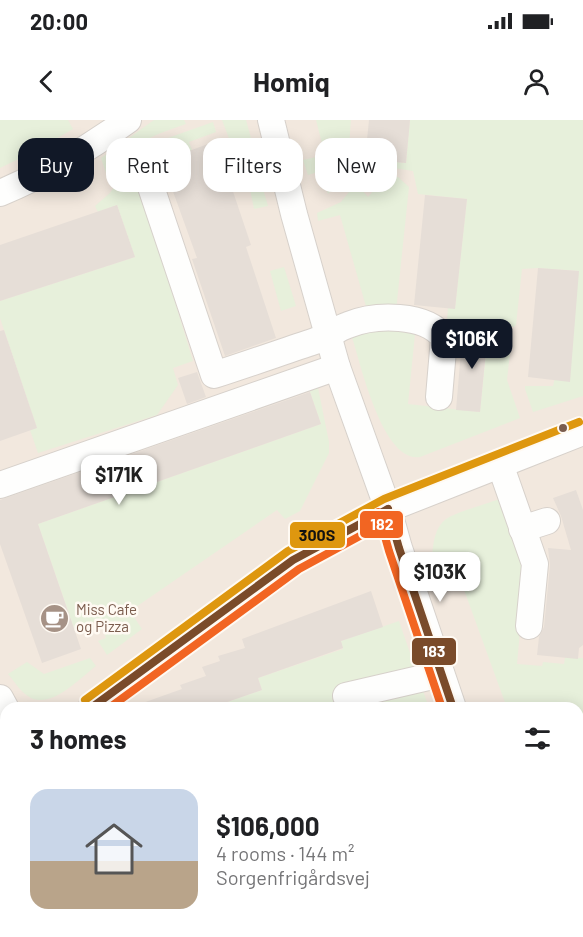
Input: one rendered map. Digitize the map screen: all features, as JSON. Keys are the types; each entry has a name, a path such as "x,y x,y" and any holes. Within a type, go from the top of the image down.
{"street":[{"path":"0,193 29,181 94,145 128,120"},
{"path":"271,120 294,214 337,367 388,509 451,702"},
{"path":"153,192 214,375 328,337 350,324 381,318 402,318 432,326 444,338 439,397"},
{"path":"0,485 337,367"},
{"path":"99,702 293,561 388,509 583,432"},
{"path":"500,464 535,564 530,626"},
{"path":"522,529 547,521"},
{"path":"346,696 441,674"}],"shaded area":[{"path":"0,120 583,120 583,702 0,702"}],"green space":[{"path":"0,120 68,120 73,129 57,138 18,138 18,159 0,168"},
{"path":"154,120 184,120 186,124 149,138 129,138"},
{"path":"222,120 246,120 251,138 229,138"},
{"path":"316,120 351,120 350,138 321,138"},
{"path":"410,120 583,120 583,396 533,412 525,389 525,386 553,386 579,271 522,269 514,327 447,320 448,308 455,308 467,199 418,194 413,171 397,168 397,162 406,163"},
{"path":"213,122 216,132 191,141 191,138 168,138"},
{"path":"106,154 106,173 101,158"},
{"path":"315,157 315,173 308,175 303,160"},
{"path":"397,177 409,187 396,311 367,310 340,215 318,221 317,213 341,202 349,192 364,192 368,197 372,192 397,192"},
{"path":"141,192 193,361 173,368 178,385 157,415 38,453 30,430 37,428 0,318 0,301 135,257 117,205 98,212 95,206 110,193"},
{"path":"251,192 264,192 268,206 254,209"},
{"path":"284,267 296,306 281,311 270,271"},
{"path":"401,322 415,334 408,404 480,412 488,333 512,335 507,380 520,418 420,457 406,455 394,444 384,428 367,386 351,334"},
{"path":"317,383 329,442 329,453 300,511 285,519 277,510 130,611 142,629 107,655 98,641 106,638 99,619 75,631 38,524 321,424 308,386"},
{"path":"499,499 521,554 525,576 517,664 542,666 543,662 564,664 565,658 583,658 583,702 505,702 459,576 435,585 434,541 440,525 457,514"},
{"path":"399,621 427,702 228,702 262,690 258,678 343,649 341,641"},
{"path":"90,658 96,666 66,690 48,699 39,700 27,696 8,674 27,662 44,674"}],"building":[{"path":"369,120 410,120 406,163 397,162 397,138 367,138"},
{"path":"203,146 203,192 233,192 251,245 246,247 276,338 225,356 192,259 197,258 173,192 191,192 191,150"},
{"path":"425,195 467,199 455,309 414,305"},
{"path":"117,205 135,257 0,301 0,245"},
{"path":"538,268 579,271 570,382 528,377"},
{"path":"463,328 488,330 480,412 456,410"},
{"path":"4,330 37,428 0,441 0,331"},
{"path":"197,372 206,397 187,404 178,378"},
{"path":"310,392 321,424 38,524 81,649 42,663 0,544 0,500"},
{"path":"576,490 583,510 583,645 579,648 578,659 537,655 539,637 544,627 550,565 548,548 571,550 553,498"},
{"path":"371,591 383,627 341,641 343,648 258,678 262,690 227,702 145,702 182,689 180,685 206,676 202,667 220,661 218,656 245,648 242,639"}],"transit line":[{"name":"300S","path":"85,700 288,551 384,499 579,422"},
{"name":"183","path":"388,509 451,702"},
{"name":"183","path":"99,702 293,560 388,509"},
{"name":"182","path":"378,512 440,702"},
{"name":"182","path":"117,702 299,569 393,518"}],"place":[{"name":"Miss Cafe og Pizza","path":"55,619"}]}
